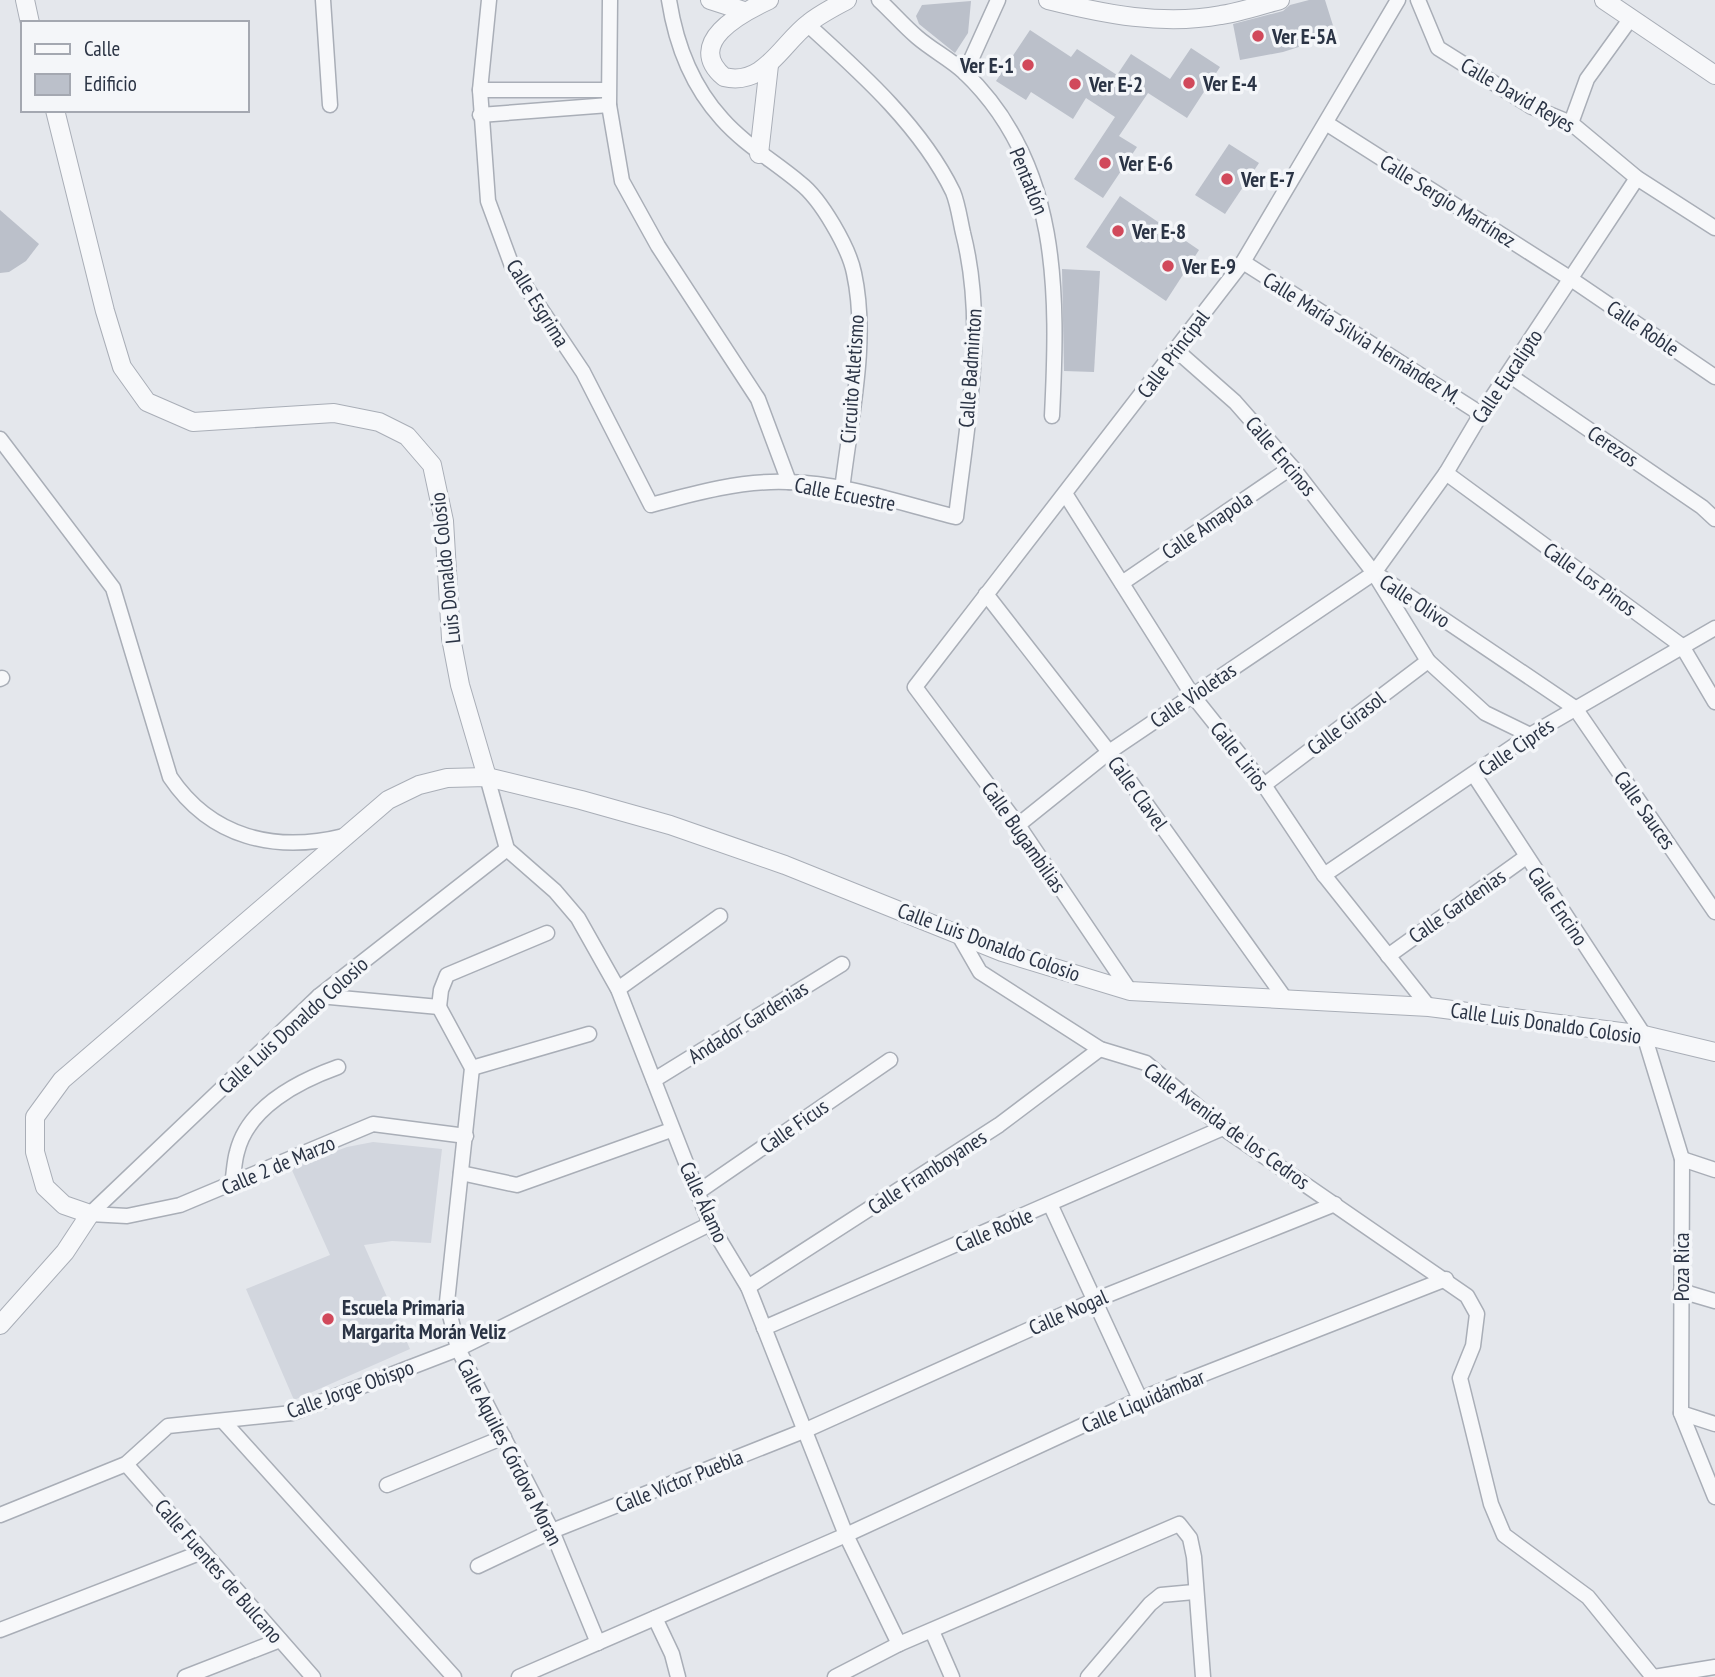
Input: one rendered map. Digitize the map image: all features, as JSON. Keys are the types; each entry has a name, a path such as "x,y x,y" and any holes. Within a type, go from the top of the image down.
{"street":[{"path":"25,0 30,21"},
{"path":"323,0 330,105"},
{"name":"Calle Esgrima","path":"489,0 480,90 488,201 512,266 583,372 651,505"},
{"path":"610,0 608,90 622,181 658,246 758,399 789,482"},
{"name":"Circuito Atletismo","path":"669,0 675,36 690,75 722,119 759,153 803,184 833,225 854,271 860,318 842,490"},
{"path":"710,0 744,11"},
{"path":"769,0 744,11 715,35 710,49 718,72 732,79 742,79 769,65 807,24 847,0"},
{"name":"Pentatlón","path":"879,0 917,37 965,73 1000,116 1024,158 1043,208 1052,252 1055,301 1052,416"},
{"path":"965,73 998,0"},
{"path":"1048,0 1110,15 1170,19 1221,16 1280,0"},
{"name":"Calle Principal","path":"915,687 1066,495 1243,262 1398,0"},
{"name":"Calle David Reyes","path":"1418,0 1438,48 1532,107 1571,123 1637,178 1715,228"},
{"path":"1604,0 1715,75"},
{"path":"1571,123 1587,79 1631,18"},
{"name":"Calle Badminton","path":"807,24 919,138 953,193 968,252 975,302 976,338 956,517"},
{"path":"759,153 769,65"},
{"path":"480,90 608,90"},
{"path":"480,115 609,105"},
{"name":"Luis Donaldo Colosio","path":"55,112 105,311 122,367 147,402 193,422 334,413 379,422 407,436 432,466 444,521 451,638 460,685 487,777"},
{"name":"Calle Sergio Martínez","path":"1326,123 1571,279"},
{"name":"Calle Eucalipto","path":"1374,573 1446,473 1481,414 1637,178"},
{"name":"Calle María Silvia Hernández M.","path":"1243,262 1481,414"},
{"name":"Calle Roble","path":"1571,279 1715,377"},
{"name":"Calle Encinos","path":"1176,350 1235,402 1292,467 1374,573"},
{"name":"Cerezos","path":"1509,375 1702,507 1715,519"},
{"path":"0,439 113,588 170,777 186,801 215,824 246,835 284,842 318,842 349,835"},
{"name":"Calle Amapola","path":"1122,583 1292,467"},
{"name":"Calle Los Pinos","path":"1446,473 1682,646 1715,702"},
{"name":"Calle Ecuestre","path":"651,505 709,489 789,482 842,490 956,517"},
{"name":"Calle Lirios","path":"1066,495 1193,696 1264,785 1324,875 1429,1007"},
{"name":"Calle Olivo","path":"1374,573 1428,661 1485,713 1530,735"},
{"name":"Calle Olivo","path":"1374,573 1575,708"},
{"name":"Calle Violetas","path":"1018,825 1109,752 1374,573"},
{"name":"Calle Clavel","path":"986,594 1109,752 1284,997"},
{"name":"Calle Ciprés","path":"1324,875 1530,735 1715,628"},
{"name":"Calle Girasol","path":"1264,785 1428,661"},
{"name":"Calle Bugambilias","path":"915,687 1018,825 1130,991"},
{"name":"Calle Sauces","path":"1575,708 1715,912"},
{"name":"Calle Encino","path":"1474,775 1644,1035"},
{"path":"487,777 506,849"},
{"name":"Calle Luis Donaldo Colosio","path":"506,849 319,996 90,1214 64,1205 45,1187 35,1152 35,1117 62,1080 388,800 419,785 447,778 487,777 670,825 785,864 1002,952 1130,991 1284,997 1429,1007 1644,1035 1715,1052"},
{"name":"Calle Álamo","path":"506,849 555,891 578,918 618,989 710,1224 748,1287 846,1535 899,1644"},
{"name":"Calle Gardenias","path":"1388,956 1526,857"},
{"path":"618,989 720,916"},
{"name":"Calle Avenida de los Cedros","path":"957,932 980,972 1100,1049 1146,1063 1223,1128 1467,1296 1477,1314 1473,1346 1460,1378 1491,1504 1504,1535 1588,1597 1653,1677"},
{"path":"547,933 447,975 441,990 439,1007 472,1068 589,1034"},
{"name":"Andador Gardenias","path":"654,1080 842,964"},
{"path":"319,996 439,1007"},
{"name":"Poza Rica","path":"1644,1035 1682,1160 1681,1413 1715,1497"},
{"name":"Calle Framboyanes","path":"748,1287 999,1125 1100,1049"},
{"name":"Calle Ficus","path":"698,1192 890,1060"},
{"path":"232,1184 237,1149 254,1120 286,1091 338,1067"},
{"name":"Calle Aquiles Córdova Moran","path":"472,1068 447,1302 458,1349 552,1531 598,1643"},
{"name":"Calle 2 de Marzo","path":"90,1214 127,1216 180,1205 373,1124 466,1136"},
{"name":"Calle Roble","path":"764,1328 1051,1206 1223,1128"},
{"path":"461,1173 517,1185 671,1130"},
{"path":"1682,1160 1715,1170"},
{"name":"Calle Nogal","path":"806,1430 1095,1300 1335,1204"},
{"path":"1051,1206 1140,1399"},
{"path":"0,1325 65,1252 90,1214"},
{"name":"Calle Jorge Obispo","path":"126,1464 168,1426 292,1413 458,1349 710,1224"},
{"name":"Calle Liquidámbar","path":"519,1677 846,1535 1140,1399 1446,1279"},
{"path":"1681,1291 1715,1301"},
{"path":"1681,1413 1715,1424"},
{"path":"224,1422 454,1677"},
{"name":"Calle Víctor Puebla","path":"478,1566 552,1531 806,1430"},
{"path":"387,1485 504,1437"},
{"path":"0,1516 126,1464"},
{"name":"Calle Fuentes de Bulcano","path":"126,1464 313,1677"},
{"path":"835,1677 899,1644 1179,1524 1190,1538 1203,1677"},
{"path":"0,1630 202,1552"},
{"path":"1088,1677 1150,1604 1161,1595 1194,1592"},
{"path":"655,1618 672,1654 678,1677"},
{"path":"932,1631 950,1675"},
{"path":"185,1677 280,1640"},
{"path":"1653,1677 1715,1667"}],"shaded area":[{"path":"373,1142 442,1149 431,1243 392,1241 364,1245 410,1349 294,1400 246,1289 330,1255 291,1168 347,1147"}],"building":[{"path":"1309,0 1325,0 1336,35 1283,52 1240,60 1233,24 1283,11 1290,5"},
{"path":"971,1 968,33 955,53 919,24 916,16 922,5"},
{"path":"1030,30 1071,57 1077,49 1117,75 1131,54 1170,79 1191,48 1220,67 1187,118 1148,93 1119,136 1137,147 1103,198 1074,179 1115,117 1086,98 1073,119 1031,92 1026,100 996,81"},
{"name":"Ver E-7","path":"1229,144 1259,163 1225,214 1195,195"},
{"path":"1120,196 1199,250 1166,301 1086,247"},
{"path":"0,210 39,244 26,261 9,272 0,273"},
{"path":"1062,269 1100,271 1094,372 1064,371"}],"place":[{"name":"Ver E-5A","path":"1258,36"},
{"name":"Ver E-1","path":"1028,65"},
{"name":"Ver E-4","path":"1189,83"},
{"name":"Ver E-2","path":"1075,84"},
{"name":"Ver E-6","path":"1105,163"},
{"name":"Ver E-7","path":"1227,179"},
{"name":"Ver E-8","path":"1118,231"},
{"name":"Ver E-9","path":"1168,266"},
{"name":"Escuela Primaria Margarita Morán Veliz","path":"328,1319"}]}
